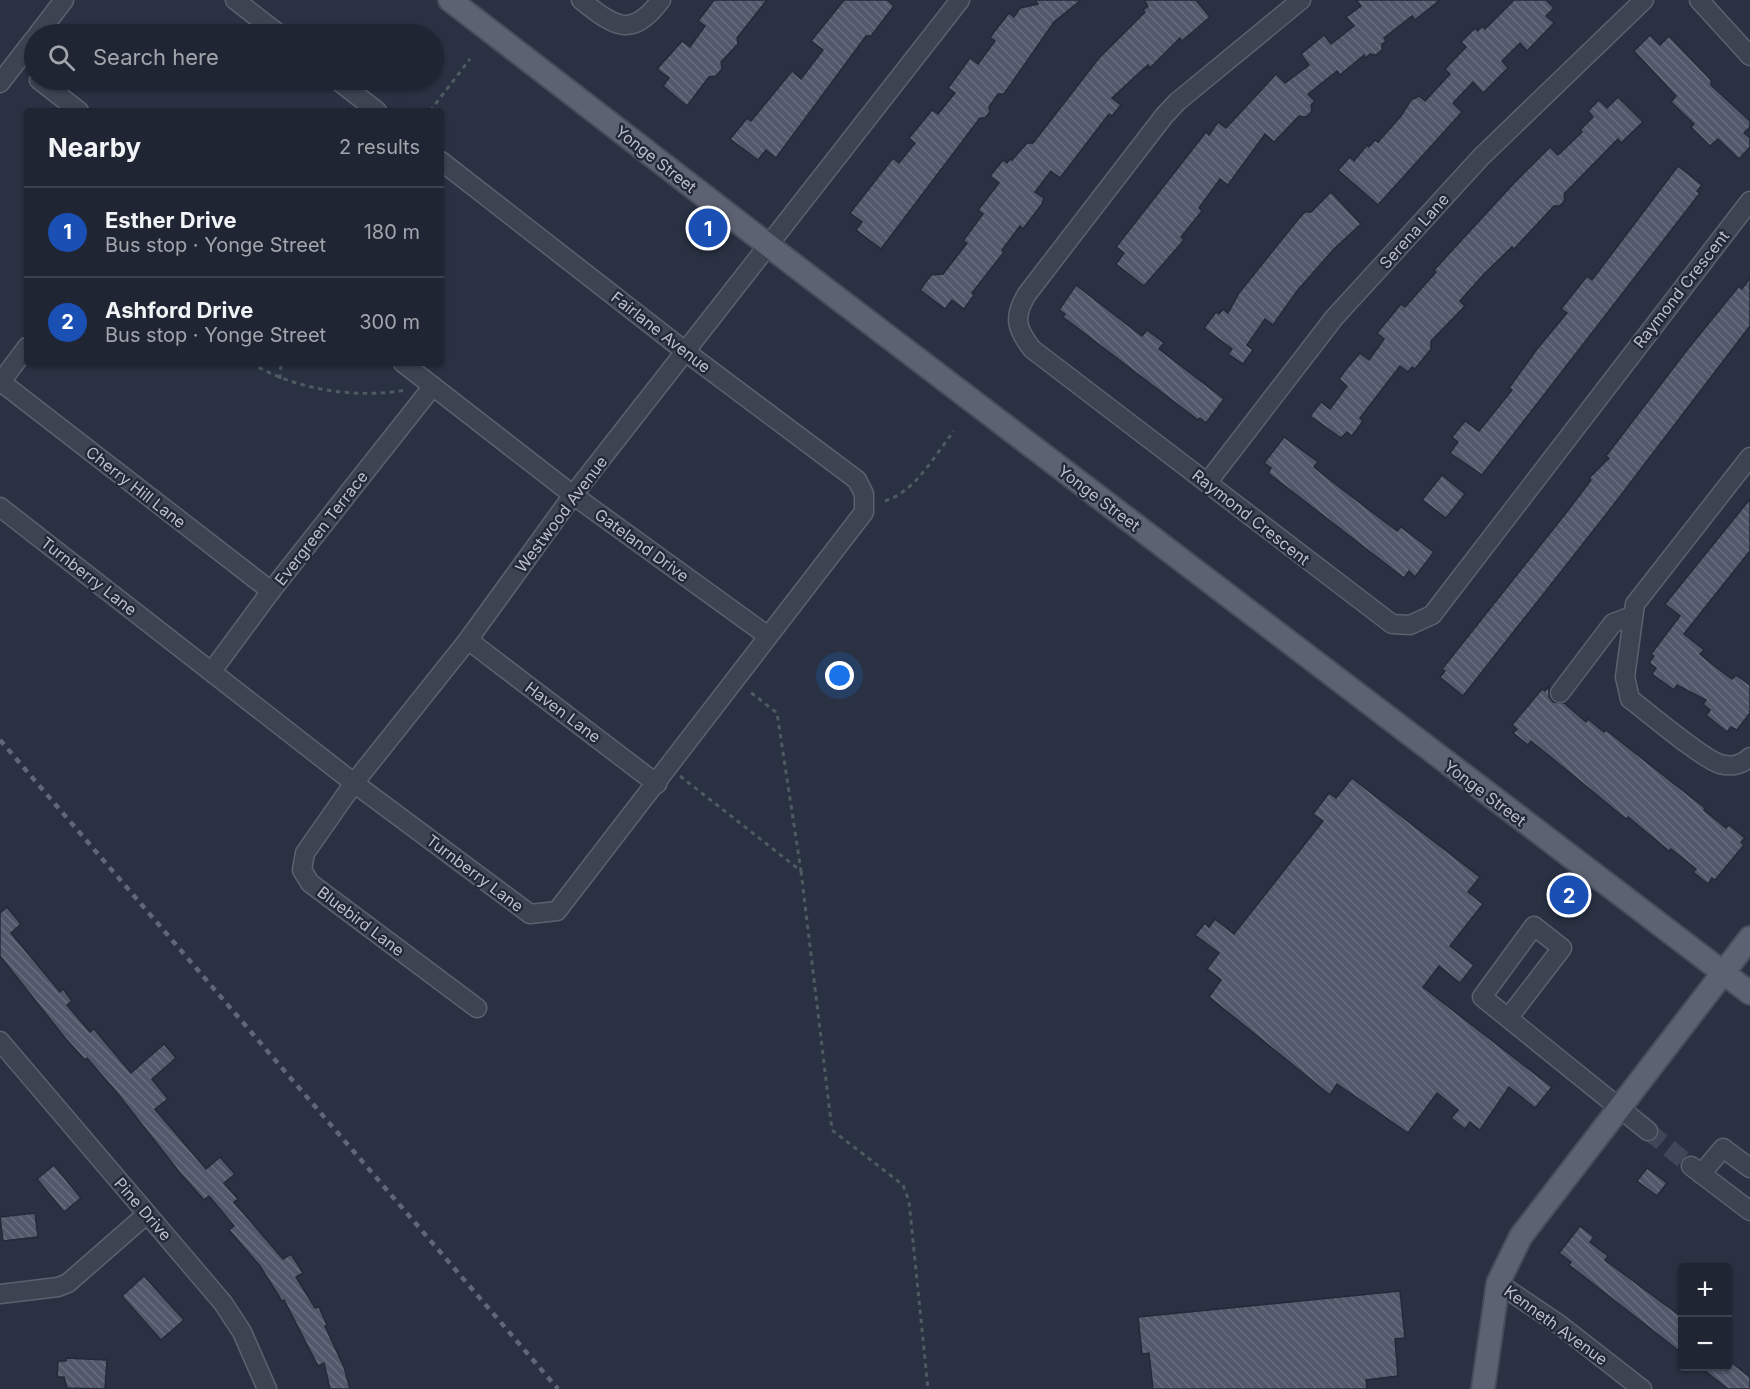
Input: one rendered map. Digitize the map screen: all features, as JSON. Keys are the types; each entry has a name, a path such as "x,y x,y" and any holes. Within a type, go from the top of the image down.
{"main road":[{"name":"Yonge Street","path":"450,0 768,246 1750,993"},
{"path":"1484,1389 1498,1283 1521,1236 1750,938"}],"street":[{"path":"46,24 64,0"},
{"path":"235,0 266,24"},
{"path":"581,0 608,21 624,26 644,19 661,0"},
{"name":"Westwood Avenue","path":"354,783 468,640 573,495 960,0"},
{"name":"Raymond Crescent","path":"1301,0 1177,102 1164,116 1018,310 1018,325 1032,349 1383,619 1401,626 1432,615 1750,201"},
{"name":"Serena Lane","path":"1207,483 1342,310 1480,157 1644,0"},
{"path":"1699,0 1750,56"},
{"path":"0,83 24,52"},
{"path":"16,62 24,68"},
{"path":"52,90 75,108"},
{"path":"350,90 373,108"},
{"name":"Fairlane Avenue","path":"444,163 686,352 856,480 864,494 864,512"},
{"path":"0,382 24,351"},
{"name":"Gateland Drive","path":"407,366 573,495 768,636"},
{"name":"Cherry Hill Lane","path":"0,382 271,591"},
{"name":"Evergreen Terrace","path":"212,671 271,591 433,386"},
{"path":"1750,457 1635,604 1625,677 1630,699 1712,761 1738,765 1750,757"},
{"name":"Turnberry Lane","path":"0,507 354,783 530,914 556,911 657,784 864,512"},
{"path":"1560,693 1613,623 1632,616"},
{"name":"Haven Lane","path":"468,640 657,784"},
{"name":"Bluebird Lane","path":"354,783 305,853 302,870 310,883 477,1008"},
{"path":"1509,1017 1562,948 1534,926 1482,997 1620,1106 1648,1131"},
{"name":"Pine Drive","path":"0,1041 223,1303 242,1332 267,1389"},
{"path":"1750,1168 1723,1148 1696,1170 1750,1211"},
{"path":"0,1294 58,1287 68,1283 147,1214"},
{"name":"Kenneth Avenue","path":"1498,1283 1560,1325 1642,1389"}],"path":[{"path":"432,108 470,59"},
{"path":"256,366 280,378 356,394 380,394 407,390"},
{"path":"280,378 281,366"},
{"path":"885,501 899,496 909,488 954,431"},
{"path":"754,695 777,713 801,871 832,1130 903,1185 909,1201 928,1389"},
{"path":"687,782 801,871"}],"building":[{"path":"714,0 767,0 737,38 738,44 721,62 722,69 716,76 709,77 687,106 663,86 669,78 657,69 682,41 690,47 705,26 698,21"},
{"path":"844,0 887,0 894,6 871,36 866,36 776,158 766,150 758,160 730,139 747,118 751,121 792,71 801,79 823,50 811,41"},
{"path":"1035,0 1081,0 1054,22 1004,94 998,94 989,107 990,112 985,118 980,118 881,249 856,230 862,222 850,213 893,158 899,163 915,143 909,138 932,110 938,114 955,93 948,88 970,58 978,64 995,41 990,37 1009,13 1014,17 1020,8 1038,4"},
{"path":"1144,0 1196,0 1210,17 1182,41 1180,38 1150,68 1148,65 1112,98 1121,105 1112,116 1109,114 1060,178 1051,171 1035,192 1044,198 1042,204 1023,229 1020,226 1002,250 1004,252 972,293 974,295 964,309 952,300 945,309 920,290 931,275 943,274 967,243 963,241 983,214 978,210 999,183 990,176 1003,160 1007,163 1027,143 1033,143 1099,58 1145,12 1143,10 1148,6"},
{"path":"1356,0 1440,0 1415,20 1412,16 1384,38 1386,41 1382,44 1382,50 1376,55 1370,54 1366,58 1364,55 1340,75 1337,71 1308,94 1315,101 1311,105 1312,111 1306,117 1299,116 1274,142 1265,134 1228,185 1220,179 1199,208 1202,211 1181,237 1184,240 1144,286 1116,264 1124,253 1116,247 1206,132 1209,135 1218,122 1226,128 1276,74 1285,83 1309,65 1301,54 1324,35 1331,44 1354,26 1346,17 1361,6"},
{"path":"1514,0 1546,0 1554,8 1546,16 1554,23 1527,51 1520,43 1502,61 1508,68 1483,93 1473,82 1453,103 1462,112 1378,205 1338,170 1350,157 1354,161 1367,145 1369,147 1375,140 1378,142 1401,116 1411,100 1419,96 1425,101 1450,74 1445,69 1466,47 1461,42 1475,28 1478,31 1482,26 1485,29"},
{"path":"1650,35 1660,45 1669,36 1711,80 1711,85 1750,121 1750,127 1744,133 1750,138 1750,147 1739,159 1718,139 1710,146 1691,127 1694,124 1671,102 1676,96 1634,51"},
{"path":"1618,97 1643,122 1621,143 1618,139 1564,194 1565,200 1560,206 1554,206 1514,249 1512,247 1484,274 1460,301 1465,306 1431,341 1431,349 1415,369 1412,367 1408,372 1400,366 1360,418 1363,421 1352,436 1347,432 1341,438 1310,416 1321,402 1330,409 1347,386 1339,379 1347,368 1360,353 1369,360 1384,339 1377,333 1401,304 1405,307 1436,272 1434,270 1515,182 1550,147 1558,155 1582,132 1580,130 1593,117 1588,111 1599,100 1607,108"},
{"path":"1678,166 1702,185 1697,191 1700,193 1482,475 1450,453 1458,442 1452,437 1465,421 1479,431 1512,390 1509,388 1567,313 1561,309 1587,276 1592,280"},
{"path":"1331,192 1361,224 1334,249 1297,291 1273,325 1265,319 1247,345 1253,350 1243,364 1228,354 1232,349 1204,328 1216,312 1219,314 1223,309 1228,313 1239,293 1300,217 1305,212 1311,212"},
{"path":"1750,278 1750,326 1463,696 1440,677 1445,671 1442,669 1566,513 1591,480 1589,478 1609,458 1606,456 1687,350 1739,286 1742,289"},
{"path":"1076,285 1142,336 1147,330 1164,343 1159,349 1224,399 1206,423 1200,418 1198,420 1063,317 1065,314 1059,310"},
{"path":"1284,437 1318,462 1314,467 1334,483 1397,531 1401,527 1434,552 1415,577 1409,571 1404,578 1268,473 1271,468 1264,463"},
{"path":"1442,475 1465,494 1446,518 1422,500"},
{"path":"1750,499 1750,551 1684,634 1704,650 1700,654 1717,668 1732,679 1736,675 1750,685 1750,713 1737,730 1731,727 1727,732 1706,715 1710,710 1703,704 1706,700 1677,685 1674,690 1652,674 1656,668 1649,663 1654,656 1651,654 1680,616 1665,604"},
{"path":"1549,686 1549,697 1553,702 1564,703 1586,722 1588,719 1604,732 1606,730 1705,808 1704,810 1726,828 1729,825 1745,838 1741,842 1744,845 1715,880 1712,878 1708,884 1693,872 1696,869 1671,849 1669,851 1628,817 1626,819 1531,741 1528,745 1513,733 1517,729 1512,725 1542,689 1545,691"},
{"path":"1352,778 1480,877 1468,892 1483,904 1450,946 1474,965 1460,983 1439,966 1423,987 1552,1087 1535,1108 1509,1087 1480,1130 1470,1122 1465,1129 1451,1118 1458,1110 1437,1093 1408,1133 1337,1084 1330,1095 1209,997 1221,980 1207,969 1219,953 1195,935 1205,923 1209,927 1215,919 1234,934 1323,821 1313,814 1329,793 1336,798"},
{"path":"7,907 21,924 11,933 60,992 63,989 72,1001 67,1005 90,1032 94,1029 131,1073 164,1044 176,1058 152,1079 168,1099 155,1109 206,1169 220,1157 235,1174 224,1183 238,1199 234,1202 283,1259 291,1254 303,1273 296,1277 315,1308 319,1307 344,1367 350,1389 330,1389 324,1363 318,1366 284,1300 282,1301 260,1266 229,1230 234,1226 209,1196 204,1200 180,1173 118,1094 87,1058 85,1060 65,1038 0,956 0,913"},
{"path":"54,1165 81,1198 64,1212 37,1179"},
{"path":"1647,1168 1667,1183 1657,1196 1637,1181"},
{"path":"35,1213 38,1237 3,1241 0,1217"},
{"path":"1580,1226 1594,1237 1590,1242 1608,1256 1605,1260 1678,1314 1678,1350 1569,1265 1571,1262 1559,1253"},
{"path":"144,1276 184,1320 161,1340 122,1296"},
{"path":"1400,1291 1405,1338 1395,1339 1398,1376 1366,1380 1367,1389 1153,1389 1149,1353 1142,1354 1138,1317"},
{"path":"66,1358 107,1360 105,1389 67,1388 64,1377 57,1377 58,1361 66,1361"},
{"path":"1732,1363 1750,1377 1750,1389 1728,1389 1705,1371 1732,1371"}],"tunnel":[{"path":"1648,1131 1691,1166"}],"railway":[{"path":"0,740 558,1389"}],"place":[{"name":"Esther Drive","path":"708,228"},
{"name":"Ashford Drive","path":"1569,895"}]}
